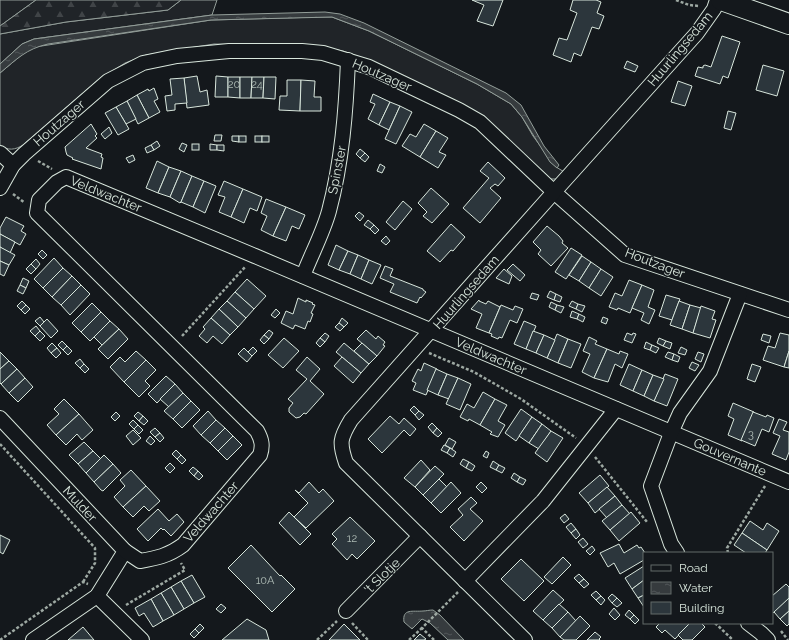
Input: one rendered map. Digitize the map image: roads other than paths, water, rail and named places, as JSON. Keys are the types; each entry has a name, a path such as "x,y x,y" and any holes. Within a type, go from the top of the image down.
{"street":[{"name":"Huurlingsedam","path":"525,640 346,464 341,449 343,434 351,420 697,33 714,9 717,0"},
{"path":"721,0 789,24"},
{"name":"Houtzager","path":"1,182 13,165 24,154 108,81 143,63 177,56 229,51 302,51 323,53 369,67 460,110 480,122 554,192 625,255 789,310"},
{"name":"Spinster","path":"303,276 328,212 342,143 348,60"},
{"path":"0,153 13,165"},
{"name":"Veldwachter","path":"125,551 140,561 162,557 183,546 260,456 262,438 257,431 37,213 39,200 57,182 66,177 671,433"},
{"path":"676,552 671,544 651,486 680,413 710,371 740,294"},
{"path":"465,581 544,501 616,409"},
{"name":"Mulder","path":"0,418 125,551"},
{"name":"Gouvernante","path":"671,433 789,482"},
{"name":"'t Slotje","path":"344,613 420,536"},
{"path":"33,640 100,592 125,551"},
{"path":"100,592 113,612 142,640"},
{"path":"749,624 768,640"}],"water":[{"path":"325,12 340,14 364,23 506,93 521,105 544,146 559,165 557,168 550,162 522,117 511,104 477,84 369,31 332,17 211,20 48,44 28,52 0,73 0,64 22,44 34,39 212,15"},
{"path":"433,610 440,615 464,640 448,640 430,623 422,619 412,629 404,622 406,613 412,611"}]}
